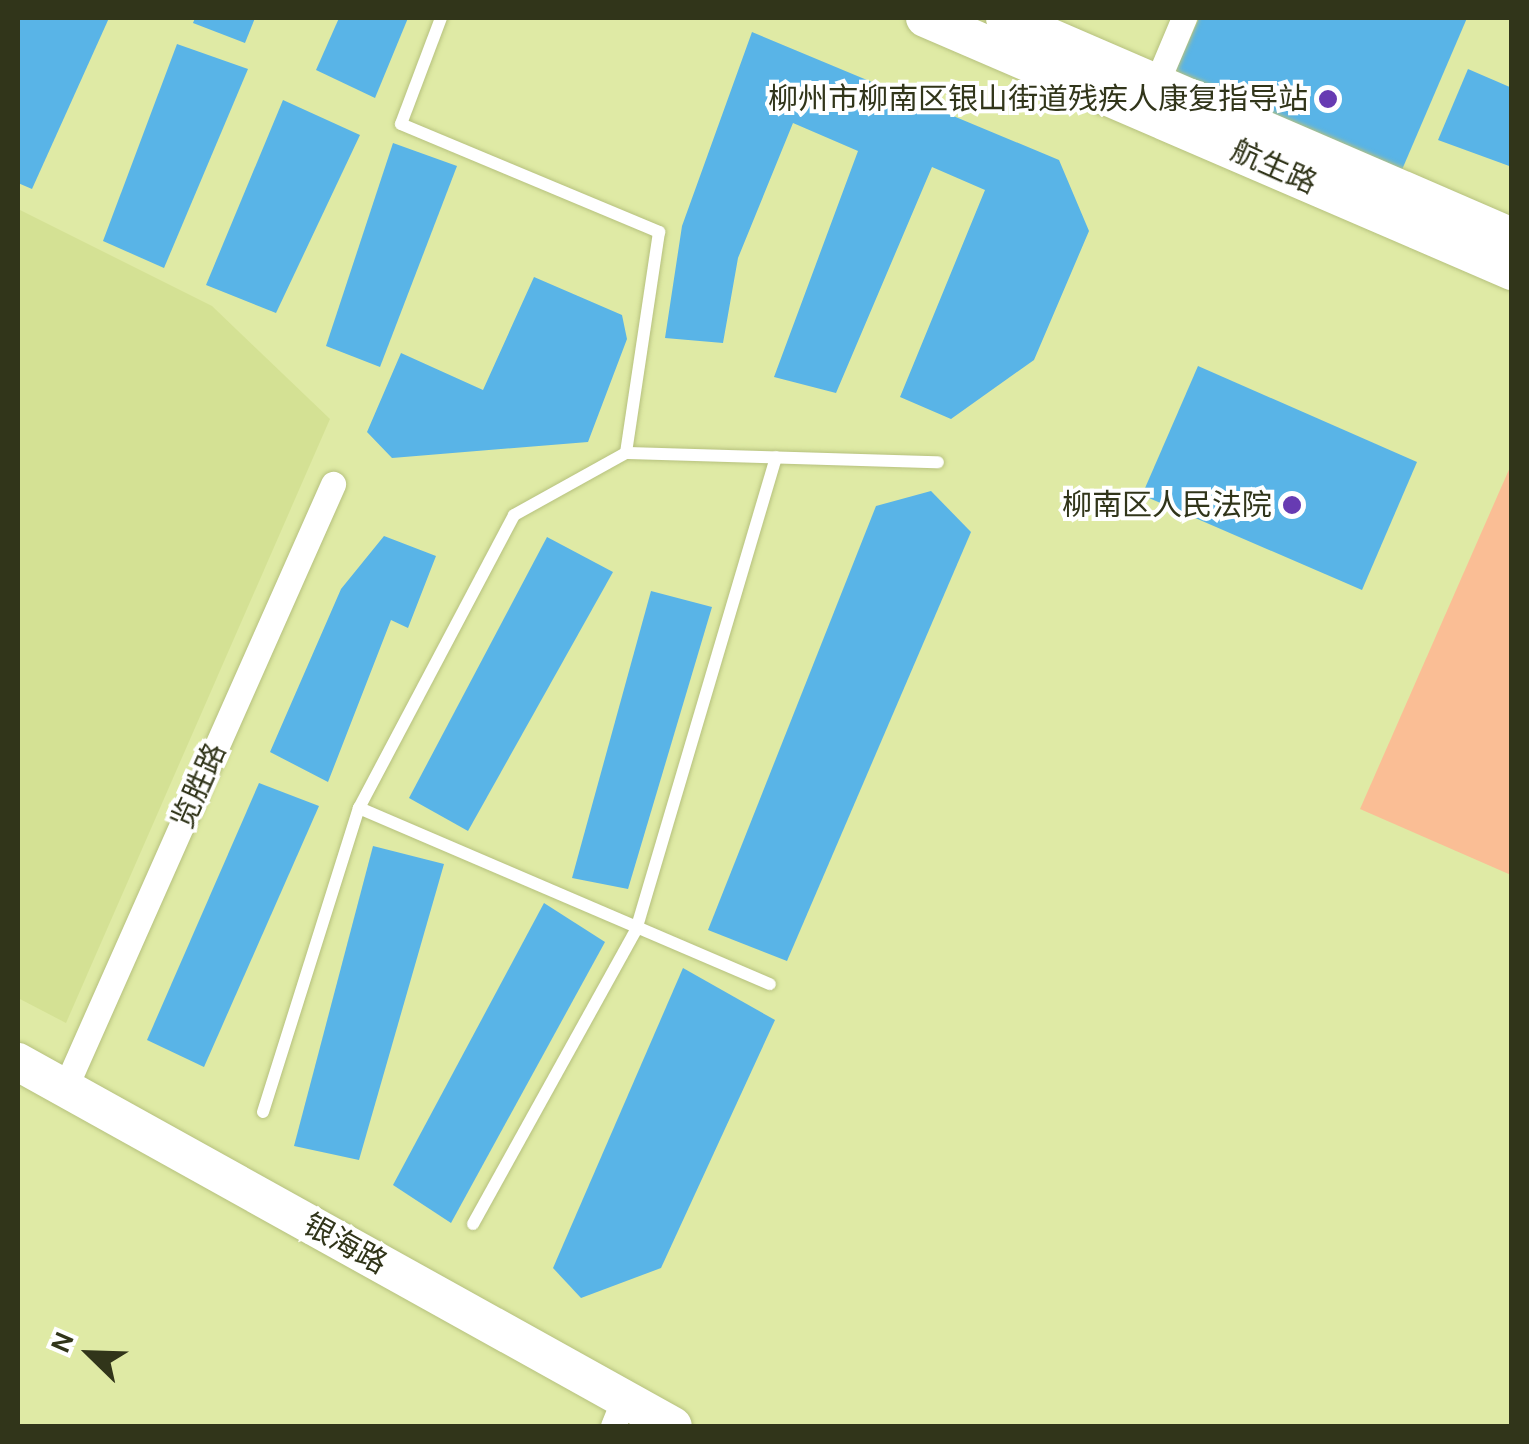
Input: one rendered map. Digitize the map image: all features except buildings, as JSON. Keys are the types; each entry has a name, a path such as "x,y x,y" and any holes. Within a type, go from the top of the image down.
{"street":[{"name":"航生路","path":"925,18 1151,96 1512,272"},
{"path":"1006,18 1151,96 1512,237"},
{"path":"1151,96 1184,18"},
{"name":"览胜路","path":"65,1088 333,484"},
{"name":"银海路","path":"18,1062 619,1413 673,1426"}],"lane":[{"path":"441,18 401,124 659,232 626,453"},
{"path":"263,1112 360,808 514,515 626,453 938,462"},
{"path":"473,1224 636,930 776,457"},
{"path":"360,808 636,930 770,984"}],"shaded area":[{"path":"18,209 212,306 330,419 66,1023 18,998"},
{"path":"1511,465 1511,875 1360,809"}],"place":[{"name":"柳州市柳南区银山街道残疾人康复指导站","path":"1328,99"},
{"name":"柳南区人民法院","path":"1292,505"}]}
